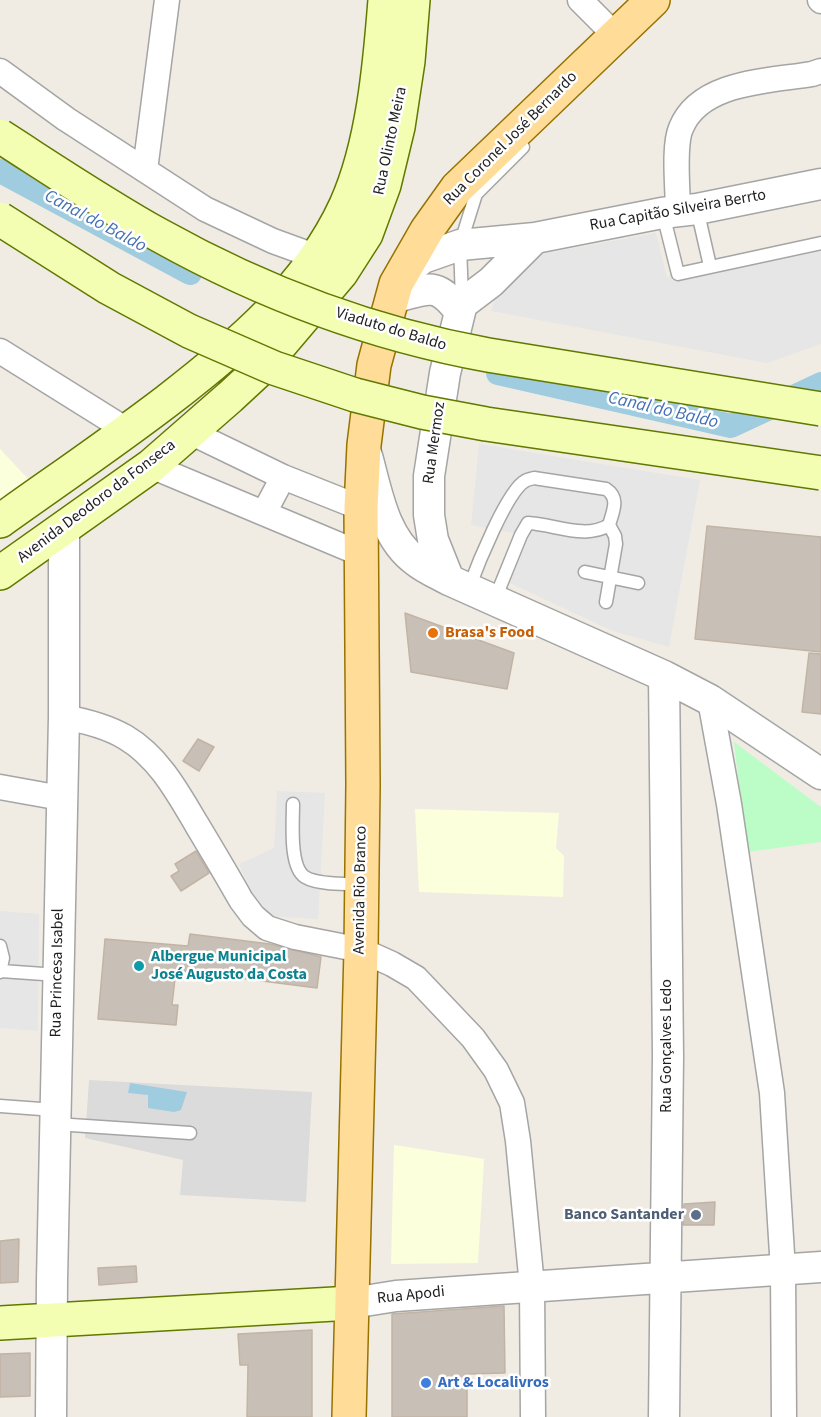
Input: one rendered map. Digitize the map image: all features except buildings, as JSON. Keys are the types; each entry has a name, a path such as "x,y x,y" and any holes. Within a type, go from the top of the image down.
{"main road":[{"name":"Rua Olinto Meira","path":"329,265 360,163 374,103 385,0"},
{"name":"Rua Olinto Meira","path":"329,265 366,234 384,186 398,127 408,61 413,0"},
{"name":"Rua Coronel José Bernardo","path":"374,364 397,287 427,230 457,188 613,47 653,0"},
{"name":"Viaduto do Baldo","path":"0,136 148,229 210,262 260,285 358,322 439,346 478,354 821,409"},
{"path":"0,219 109,288 189,331 274,368 355,395 422,412 486,424 821,473"},
{"path":"0,520 128,431 221,359 275,308 329,265"},
{"name":"Avenida Deodoro da Fonseca","path":"0,573 64,530 151,466 257,372 329,265"},
{"name":"Avenida Rio Branco","path":"349,1417 362,884 361,508 364,445 374,364"},
{"name":"Rua Apodi","path":"0,1323 352,1303"}],"street":[{"path":"144,170 167,0"},
{"path":"580,0 613,47"},
{"path":"0,71 66,119 205,209 329,265"},
{"path":"681,218 677,141 680,128 689,112 716,93 732,87 821,71"},
{"name":"Rua Capitão Silveira Berrto","path":"397,287 423,258 460,245 535,238 681,218 821,184"},
{"path":"397,287 429,289 447,294 461,308 535,238"},
{"name":"Rua Mermoz","path":"461,308 445,373 429,476 429,515 433,540 470,590"},
{"path":"0,351 128,431"},
{"path":"190,432 283,477 361,508"},
{"path":"364,445 387,522 400,545 415,561 470,590 664,676 710,700 821,774"},
{"path":"151,466 361,554"},
{"path":"264,513 283,477"},
{"name":"Rua Princesa Isabel","path":"51,1417 51,1320 64,717 64,530"},
{"name":"Rua Gonçalves Ledo","path":"664,676 668,1056 664,1417"},
{"path":"710,700 729,804 772,1093 783,1269 784,1417"},
{"path":"64,717 107,728 143,750 177,791 253,916 267,928 295,937 361,950 416,978 473,1038 496,1070 512,1103 515,1122 532,1286 533,1417"},
{"path":"0,788 62,798"},
{"name":"Rua Apodi","path":"352,1303 396,1296 821,1267"}],"lane":[{"name":"Rua Coronel José Bernardo","path":"613,47 668,0"},
{"name":"Rua Coronel José Bernardo","path":"461,308 460,245 476,195 534,135"},
{"path":"681,218 710,266"},
{"path":"681,218 678,274 821,243"},
{"path":"534,478 606,489 612,493 616,501 609,525 600,531 588,532 528,524 521,535 470,590 494,529 518,488 525,481 534,478"},
{"path":"606,602 616,544 609,525"},
{"path":"585,572 638,583"},
{"path":"293,804 294,858 298,869 305,877 328,883 362,884"},
{"path":"0,946 3,958 1,971 58,975"},
{"path":"0,1106 55,1117 190,1133"}],"shaded area":[{"path":"656,233 667,277 821,243 821,344 767,363 491,311 498,291 531,256"},
{"path":"479,444 700,480 669,647 610,630 510,583 529,536 471,525"},
{"path":"0,449 31,482 0,502"},
{"path":"277,791 325,793 318,919 262,916 239,864 274,848"},
{"path":"415,809 559,813 556,848 564,856 563,897 419,892"},
{"path":"0,911 39,914 38,1031 0,1028"},
{"path":"89,1080 312,1092 306,1202 180,1195 183,1160 85,1138"},
{"path":"394,1145 484,1159 478,1263 391,1264"}],"green space":[{"path":"734,742 821,807 821,842 747,852"}],"water":[{"path":"130,1083 187,1092 181,1110 174,1112 148,1108 148,1095 128,1093"}],"waterway":[{"name":"Canal do Baldo","path":"0,171 190,273"},
{"name":"Canal do Baldo","path":"498,373 731,426 821,384"}],"place":[{"name":"Brasa's Food","path":"433,633"},
{"name":"Albergue Municipal José Augusto da Costa","path":"139,966"},
{"name":"Banco Santander","path":"696,1215"},
{"name":"Art & Localivros","path":"426,1383"}]}
